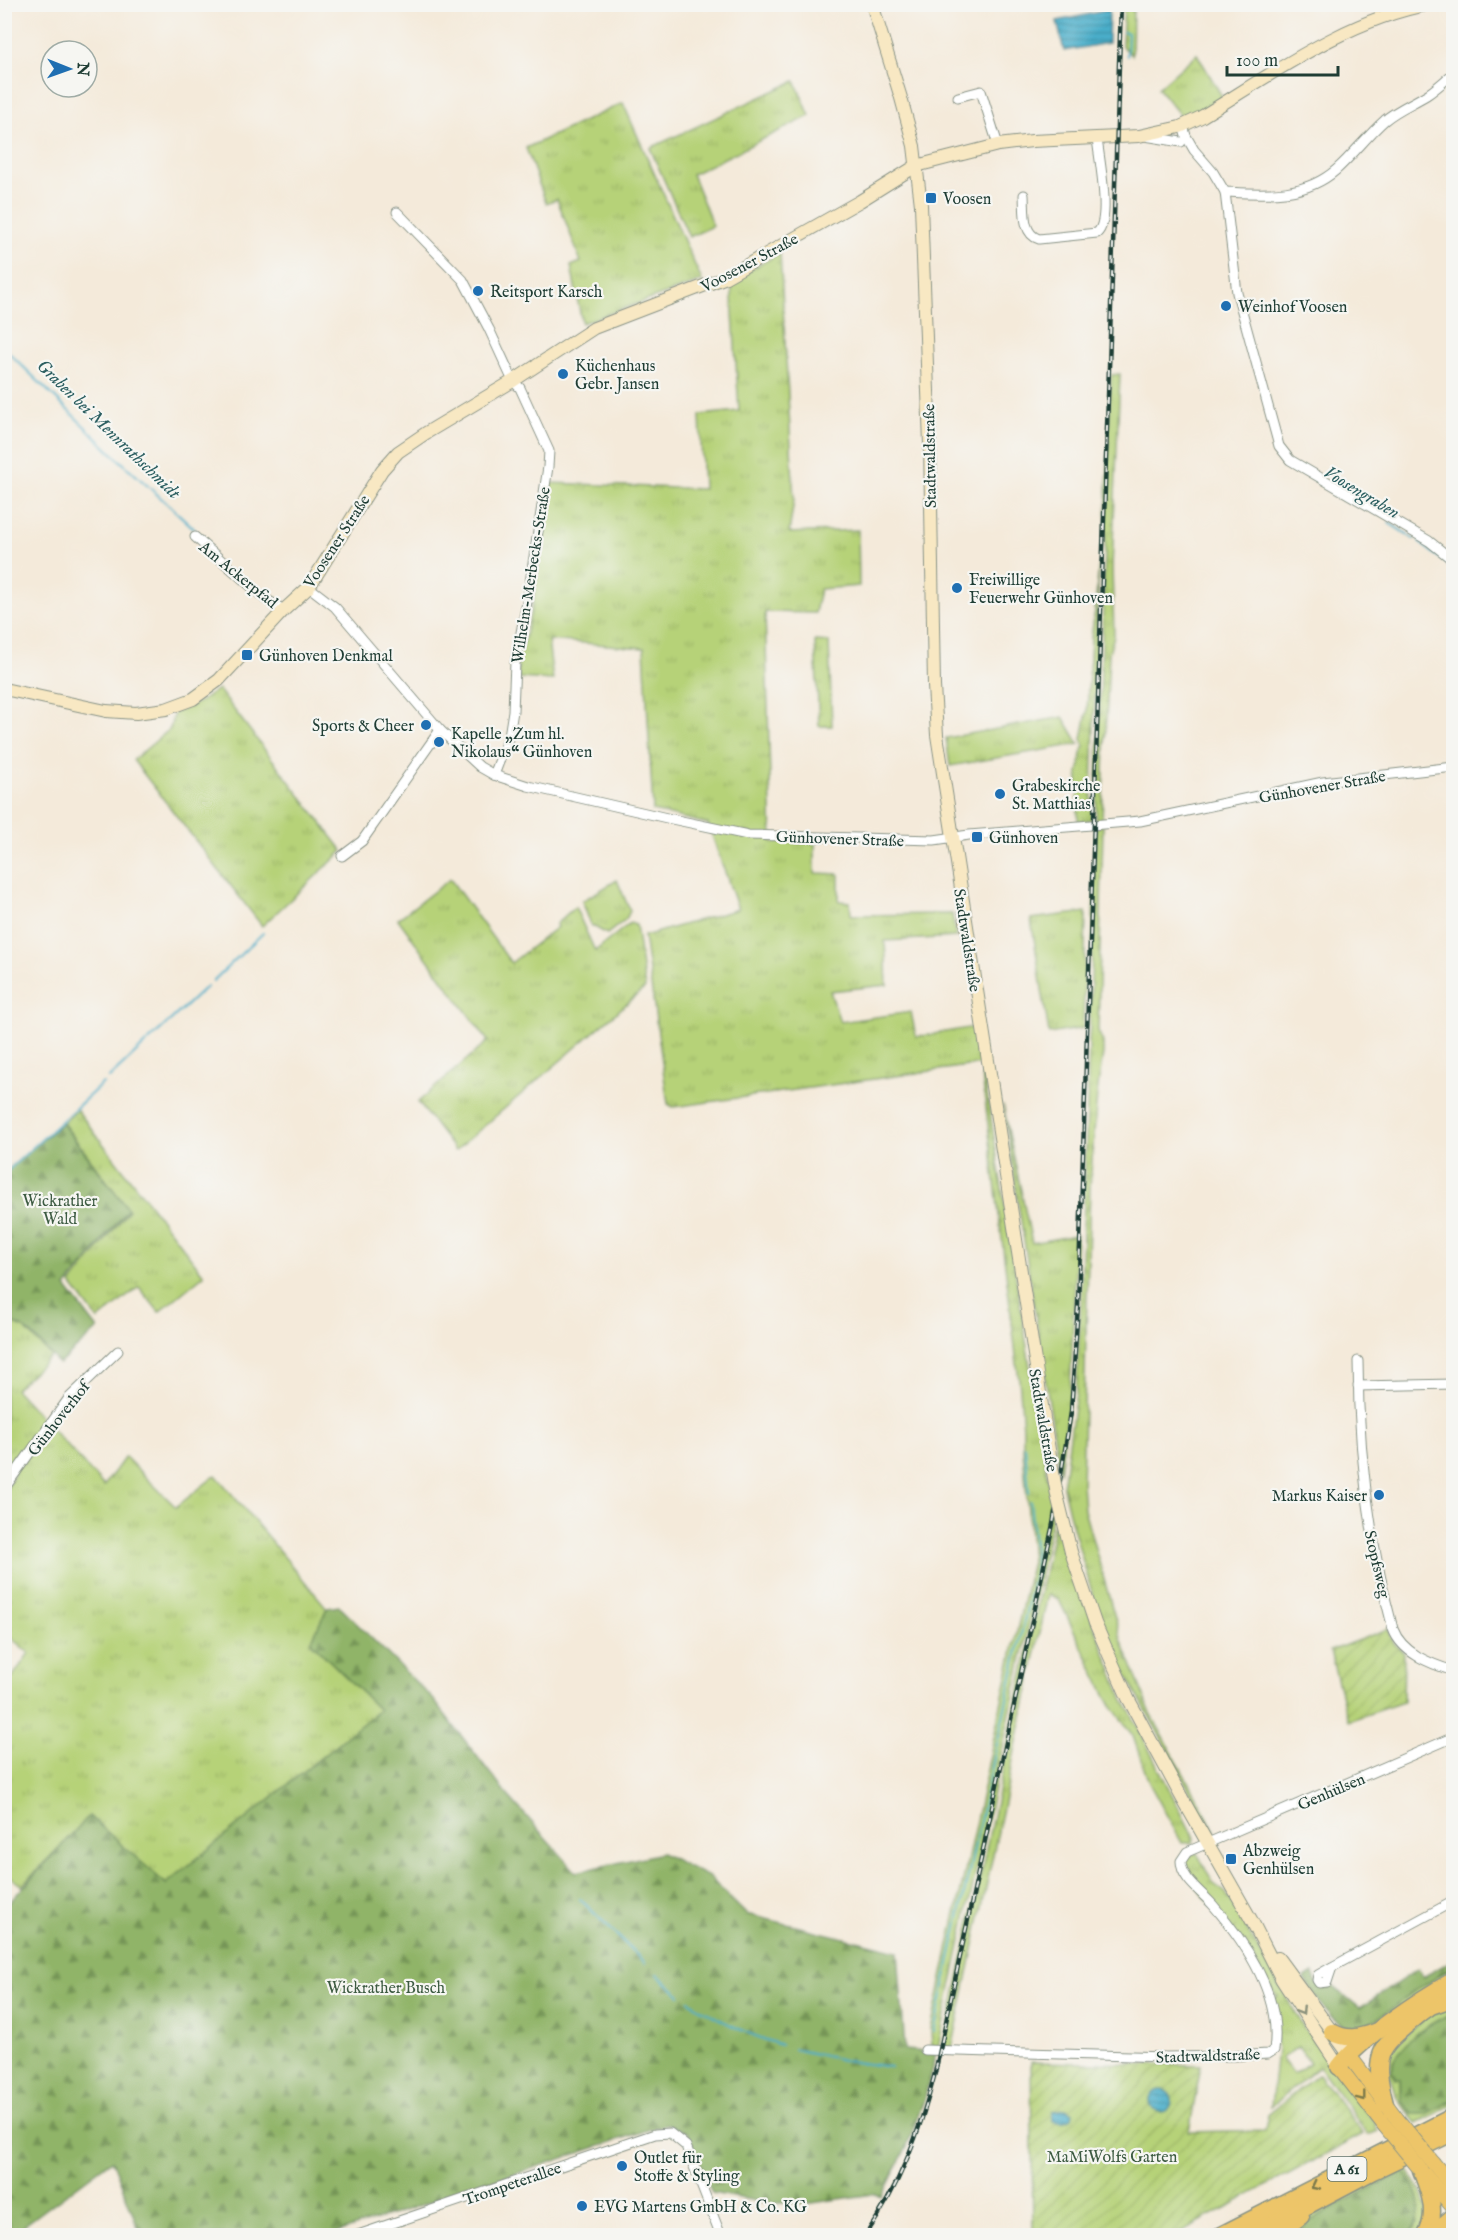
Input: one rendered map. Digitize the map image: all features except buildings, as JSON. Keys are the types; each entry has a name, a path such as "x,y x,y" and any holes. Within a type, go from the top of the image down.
{"highway":[{"path":"1347,2061 1395,2019 1432,1992 1454,1980"},
{"path":"1347,2061 1438,2003 1454,1998"},
{"path":"1385,2104 1378,2073 1380,2054 1389,2041 1420,2014"},
{"path":"1332,2032 1345,2037 1360,2037 1395,2019"},
{"path":"1423,2130 1454,2109"},
{"name":"A 61","path":"1219,2235 1454,2116"},
{"name":"A 61","path":"1251,2235 1373,2171 1454,2132"},
{"path":"1425,2235 1431,2224 1432,2210 1428,2167"},
{"path":"1280,2235 1295,2220 1335,2198 1373,2171"},
{"path":"1431,2235 1454,2216"},
{"path":"1445,2235 1454,2228"}],"main road":[{"name":"Stadtwaldstraße","path":"872,4 901,98 916,166 923,234 929,409 933,686 937,735 1057,1495 1071,1552 1095,1623 1128,1698 1299,2008 1347,2061"},
{"path":"916,166 998,145 1140,135 1178,127 1347,31 1409,8 1430,4"},
{"name":"Voosener Straße","path":"4,689 106,711 136,713 166,710 193,699 219,680 284,610 309,587 382,470 398,452 594,328 724,278 860,201 916,166"},
{"name":"Stadtwaldstraße","path":"1253,1923 1332,2032 1347,2061"},
{"path":"1347,2061 1385,2104 1391,2123"},
{"path":"1347,2061 1391,2123 1428,2167 1454,2208"},
{"path":"1428,2167 1454,2188"}],"street":[{"path":"1225,192 1270,194 1294,191 1312,184 1335,171 1387,118 1430,93 1454,73"},
{"path":"958,97 981,91 998,145"},
{"path":"1178,127 1181,142"},
{"path":"1178,127 1213,172 1225,192 1237,293 1279,446 1290,460 1429,541 1454,561"},
{"path":"1140,135 1181,142 1194,150"},
{"path":"1024,195 1027,228 1034,237 1039,239 1099,232 1103,224 1103,184 1097,138"},
{"path":"397,212 463,280 513,381"},
{"name":"Wilhelm-Merbecks-Straße","path":"494,775 509,736 513,711 514,663 527,602 549,452 520,388 513,381"},
{"name":"Am Ackerpfad","path":"195,537 264,598 284,610"},
{"name":"Günhovener Straße","path":"309,587 335,608 440,730 480,767 494,775 528,786 748,835 934,840 1140,820 1323,782 1454,767"},
{"path":"342,856 362,841 440,730"},
{"name":"Günhoverhof","path":"4,1490 69,1398 118,1351"},
{"name":"Stopfsweg","path":"1358,1361 1359,1434 1367,1513 1393,1629 1406,1648 1423,1659 1454,1671"},
{"path":"1358,1386 1454,1384"},
{"name":"Genhülsen","path":"1208,1844 1454,1737"},
{"name":"Stadtwaldstraße","path":"925,2050 1166,2057 1268,2054 1274,2050 1276,2038 1274,2014 1255,1965 1231,1926 1182,1871 1181,1861 1187,1852 1208,1844"},
{"path":"1332,1967 1454,1901"},
{"name":"Trompeterallee","path":"355,2235 655,2134 670,2133 686,2146 721,2235"}],"green space":[{"path":"1124,5 1133,5 1132,55 1122,46"},
{"path":"1197,54 1223,98 1184,120 1158,88"},
{"path":"795,81 810,116 692,174 713,226 689,237 650,148"},
{"path":"623,103 702,281 582,323 571,266 581,262 557,199 546,203 526,148"},
{"path":"780,253 794,500 789,533 858,530 859,586 820,589 815,613 765,612 772,842 815,843 815,873 839,874 839,901 850,902 851,915 952,914 956,937 885,941 887,985 830,991 840,1022 911,1012 916,1037 974,1027 981,1064 673,1107 668,1104 644,936 738,909 708,824 653,811 644,648 548,640 553,680 518,678 518,664 533,603 550,483 703,489 700,415 739,411 731,281"},
{"path":"1120,374 1112,568 1114,636 1109,653 1102,819 1096,819 1111,375"},
{"path":"1099,563 1091,820 1078,821 1078,773 1084,745 1082,739 1087,712 1091,638"},
{"path":"815,641 829,642 832,726 819,726"},
{"path":"218,689 343,851 262,926 133,760 170,729 174,713 201,701"},
{"path":"1063,717 1079,744 950,766 946,738"},
{"path":"1103,826 1098,1031 1103,1042 1103,1053 1097,1094 1090,1186 1082,1483 1084,1510 1122,1642 1151,1714 1215,1831 1203,1816 1118,1659 1094,1599 1063,1487 1076,1393 1080,1328 1096,827"},
{"path":"450,879 511,963 557,927 556,924 575,907 595,951 630,923 636,925 645,988 455,1151 418,1102 488,1041 398,919"},
{"path":"617,880 630,911 626,919 607,934 591,925 582,901"},
{"path":"1086,912 1083,1028 1049,1034 1031,919"},
{"path":"984,1074 1053,1513 938,2048 932,2046 931,2029 1032,1561 1020,1389 982,1076"},
{"path":"1003,1105 1032,1243 1077,1235 1070,1391 1060,1473"},
{"path":"77,1110 204,1275 159,1312 139,1287 98,1320 71,1284 129,1210 63,1123"},
{"name":"Wickrather Wald","path":"62,1123 128,1209 66,1287 98,1329 59,1364 28,1331 5,1323 5,1172"},
{"path":"8,1322 23,1327 51,1356 15,1389 104,1486 125,1457 176,1507 216,1475 327,1608 311,1642 380,1710 166,1884 89,1816 22,1886 5,1873 5,1688 29,1653 5,1633 5,1492 15,1472 5,1462 4,1323"},
{"path":"1055,1522 1063,1549 1065,1549 1120,1692 1194,1838 1192,1843 1182,1843 1149,1783 1133,1736 1109,1702 1059,1600 1048,1594 952,2049 944,2048"},
{"name":"Wickrather Busch","path":"339,1606 433,1699 503,1790 576,1872 662,1853 709,1877 746,1914 898,1951 905,2050 936,2053 925,2097 907,2146 882,2197 873,2194 812,2203 767,2203 712,2193 687,2132 666,2124 331,2235 141,2235 112,2160 14,2233 5,2218 5,1907 89,1816 166,1884 379,1710 311,1642 327,1608"},
{"path":"1388,1629 1394,1643 1404,1653 1403,1702 1348,1721 1330,1651"},
{"path":"1197,1853 1214,1884 1226,1893 1304,2028 1376,2124 1378,2131 1368,2135 1319,2066 1271,2107 1277,2050 1272,1999 1278,1997 1267,1986 1255,1961 1186,1873 1185,1860","holes":["1298,2047 1310,2063 1293,2074 1281,2058"]},
{"path":"1453,1960 1453,1968 1425,1983 1387,2012 1354,2028 1346,2027 1333,2018 1304,1979 1313,1973 1320,1987 1327,1986 1329,1983 1360,2008 1418,1969 1423,1977"},
{"path":"1453,1968 1453,1974 1379,2025 1353,2034 1348,2028 1379,2017 1427,1982"},
{"path":"1453,2004 1453,2013 1414,2036 1399,2053 1394,2063 1391,2073 1400,2079 1400,2092 1448,2104 1453,2100 1453,2105 1417,2123 1400,2103 1392,2080 1385,2074 1383,2055 1428,2016"},
{"path":"1453,2013 1453,2100 1426,2114 1412,2114 1401,2100 1400,2079 1395,2079 1391,2073 1394,2062 1406,2044 1415,2036 1433,2023"},
{"name":"MaMiWolfs Garten","path":"1031,2062 1201,2065 1189,2132 1265,2130 1268,2115 1318,2074 1363,2134 1175,2235 1033,2235"},
{"path":"1405,2166 1422,2192 1428,2213 1420,2235 1409,2235 1418,2222 1302,2229 1296,2235 1286,2236 1311,2215"},
{"path":"1404,2172 1416,2191 1420,2204 1416,2223 1409,2235 1296,2235 1310,2221 1339,2204"}],"water":[{"path":"1109,10 1108,43 1064,51 1057,21"},
{"path":"1161,2090 1169,2093 1172,2101 1169,2109 1161,2112 1153,2109 1150,2101 1153,2093"},
{"path":"1066,2109 1073,2113 1072,2118 1062,2122 1053,2121 1052,2111"}],"waterway":[{"path":"1123,32 1128,33 1127,56"},
{"name":"Graben bei Mennrathschmidt","path":"4,348 114,455 196,530"},
{"name":"Voosengraben","path":"1296,469 1355,503"},
{"name":"Voosengraben","path":"1389,523 1414,539"},
{"name":"Voosengraben","path":"1419,542 1454,569"},
{"path":"213,981 263,933"},
{"path":"109,1078 207,986"},
{"path":"4,1174 103,1083"},
{"path":"1025,1446 1029,1493"},
{"path":"934,2031 1036,1567 1030,1501"},
{"path":"580,1899 645,1963"},
{"path":"657,1974 680,1995"},
{"path":"689,2001 733,2026 781,2045"},
{"path":"794,2049 847,2061 890,2067"}],"railway":[{"path":"865,2236 899,2178 923,2116 935,2073 1053,1524 1071,1412 1078,1305 1121,4"}],"place":[{"name":"Voosen","path":"931,198"},
{"name":"Reitsport Karsch","path":"478,291"},
{"name":"Weinhof Voosen","path":"1226,306"},
{"name":"Küchenhaus Gebr. Jansen","path":"563,374"},
{"name":"Freiwillige Feuerwehr Günhoven","path":"957,588"},
{"name":"Günhoven Denkmal","path":"247,655"},
{"name":"Sports & Cheer","path":"426,725"},
{"name":"Kapelle „Zum hl. Nikolaus“ Günhoven","path":"439,742"},
{"name":"Grabeskirche St. Matthias","path":"1000,794"},
{"name":"Günhoven","path":"977,837"},
{"name":"Markus Kaiser","path":"1379,1495"},
{"name":"Abzweig Genhülsen","path":"1231,1859"},
{"name":"Outlet für Stoffe & Styling","path":"622,2166"},
{"name":"EVG Martens GmbH & Co. KG","path":"582,2206"}]}
